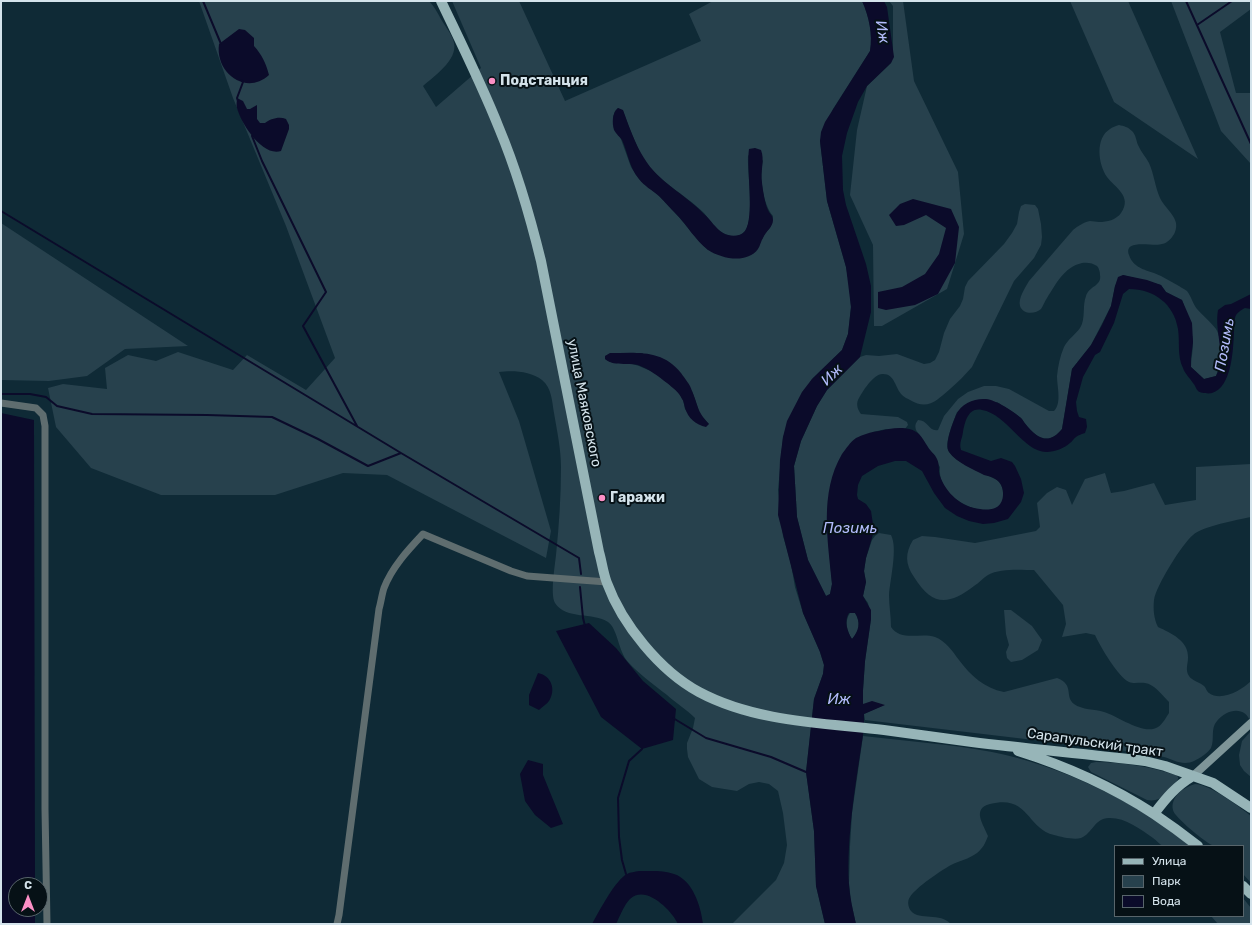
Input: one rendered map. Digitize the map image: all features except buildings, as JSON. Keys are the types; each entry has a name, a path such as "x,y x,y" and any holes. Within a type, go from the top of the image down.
{"main road":[{"name":"улица Маяковского","path":"441,1 499,128 516,173 529,214 541,261 599,552 607,582 617,604 640,641 675,676 699,692 722,702 756,713 795,720"},
{"name":"Сарапульский тракт","path":"795,720 1145,761 1165,766 1213,783 1251,808"},
{"name":"Сарапульский тракт","path":"973,742 1016,751 1047,760 1075,771 1117,792 1154,814 1197,845"},
{"path":"1154,814 1181,782 1193,776"}],"street":[{"path":"1,403 36,408 43,415 45,426 45,809 47,924"},
{"path":"336,924 339,915 379,609 384,587 408,550 423,534 511,571 527,576 607,582"},
{"path":"1193,776 1251,723"}],"green space":[{"path":"199,1 429,1 453,38 454,43 454,49 449,62 423,86 436,107 481,68 452,1 519,1 565,101 701,41 689,14 713,1 862,1 870,26 870,51 833,109 820,141 827,201 849,282 851,307 848,334 842,350 812,379 783,437 778,490 783,536 791,564 795,587 803,613 824,665 823,674 814,699 806,772 814,831 816,886 825,924 732,924 776,880 784,863 787,845 783,813 778,791 769,784 759,782 749,784 737,791 712,787 699,779 688,757 687,749 687,743 695,718 628,662 622,652 614,630 608,622 595,617 566,612 555,603 553,586 560,511 561,478 559,440 551,395 548,387 538,377 521,372 499,372 519,421 551,531 546,558 387,475 343,473 275,495 161,495 91,468 56,427 48,388 63,384 107,389 105,368 128,355 156,361 178,352 233,370 247,355 306,390 335,358 286,226 233,98","holes":["618,108 623,111 632,135 643,158 649,166 663,180 704,213 717,229 729,235 740,235 745,231 748,225 750,217 748,156 755,148 763,161 761,174 764,197 773,216 770,228 762,239 708,250 660,197 639,179 631,167 613,117","642,353 692,391 700,414 709,424 690,416 685,409 683,400 678,391 655,373 629,363 613,363 605,359 605,356"]},
{"path":"889,1 903,1 914,81 958,172 964,234 947,289 882,326 874,326 873,245 850,195 857,130 867,86 891,63 893,51 893,6"},
{"path":"1070,1 1128,1 1198,159 1114,102"},
{"path":"1171,1 1251,1 1251,9 1220,32 1236,93 1251,93 1251,164 1221,131"},
{"path":"1119,125 1129,129 1134,134 1139,148 1151,167 1160,198 1176,222 1175,232 1170,240 1158,245 1140,244 1130,247 1128,250 1131,260 1138,267 1161,276 1187,291 1197,309 1216,329 1220,339 1218,371 1216,376 1204,379 1191,367 1193,345 1192,337 1189,321 1182,300 1166,292 1161,285 1123,275 1115,286 1111,306 1091,345 1072,369 1062,429 1057,434 1048,438 1039,437 1030,430 1021,418 997,402 957,412 949,436 947,446 948,450 960,462 997,480 1003,490 1003,501 996,508 986,510 970,507 954,498 943,484 940,476 940,467 916,430 915,426 918,420 924,422 932,429 938,430 944,416 958,399 968,392 984,386 996,386 1009,389 1049,411 1054,411 1058,404 1057,376 1061,354 1066,344 1082,324 1086,296 1099,282 1099,269 1092,263 1082,263 1070,268 1057,282 1039,311 1030,313 1024,311 1020,306 1020,300 1029,281 1073,230 1081,224 1090,221 1102,222 1111,220 1121,213 1125,202 1124,197 1107,177 1100,158 1100,145 1102,138 1105,133"},
{"path":"1025,204 1035,205 1038,209 1041,224 1041,245 1034,258 1014,281 972,367 959,381 932,403 916,403 902,395 890,376 883,374 872,380 858,400 857,404 861,414 898,417 907,422 908,425 905,429 886,429 873,432 828,500 827,524 832,584 830,594 826,596 808,560 797,517 794,466 801,441 817,406 827,390 860,357 866,355 879,356 897,354 924,364 935,360 950,319 960,306 963,299 965,287 968,281 1004,244 1017,224 1021,206"},
{"path":"1,223 188,346 125,349 87,376 49,381 1,380"},
{"path":"1251,464 1251,517 1212,526 1193,535 1170,566 1159,585 1154,600 1154,614 1158,627 1178,638 1186,647 1188,652 1187,672 1190,678 1205,687 1209,693 1219,696 1231,694 1251,681 1251,723 1245,713 1240,711 1231,712 1221,717 1214,727 1211,748 1201,757 1192,762 1182,763 1164,757 1130,752 865,720 864,714 884,705 863,705 865,661 871,619 868,603 863,596 866,582 864,571 866,558 872,540 879,533 891,535 893,541 894,556 889,599 891,627 895,632 906,635 930,636 943,641 973,676 990,688 1004,692 1057,678 1066,684 1071,701 1077,706 1110,714 1138,727 1152,729 1158,727 1169,713 1169,702 1152,685 1145,683 1131,683 1125,679 1110,661 1095,635 1086,633 1062,637 1066,624 1063,605 1034,570 998,571 986,576 965,593 948,600 941,600 934,598 927,593 911,572 907,558 910,545 913,540 922,536 975,543 1036,531 1040,527 1037,503 1047,493 1057,487 1066,490 1072,505 1085,479 1105,473 1111,493 1154,483 1165,505 1196,500 1196,467"},
{"path":"1004,610 1011,610 1032,626 1042,640 1038,650 1022,660 1011,662 1007,658 1006,652 1009,645 1006,634"},
{"path":"850,613 855,613 859,624 858,630 852,639 847,626 847,620"},
{"path":"1251,731 1251,777 1240,765 1239,755 1242,741"},
{"path":"863,736 976,749 1018,758 1044,766 1097,787 1122,800 1147,815 1189,845 1162,845 1133,825 1116,818 1105,818 1101,820 1081,838 1075,839 1054,835 1038,826 1026,813 1013,804 1003,802 990,804 984,806 980,813 980,818 988,836 981,849 974,855 951,865 935,875 917,889 908,900 909,908 915,914 920,916 941,918 951,924 856,924 851,902 849,883 852,813"},
{"path":"1096,762 1147,767 1176,775 1178,779 1172,788 1161,798 1157,800 1147,800 1091,772 1088,767 1091,763"},
{"path":"1195,784 1208,788 1232,802 1251,816 1251,883 1244,875 1244,845 1212,845 1190,829 1175,813 1173,810 1174,801 1179,793"},
{"path":"1244,899 1251,908 1251,924 1218,924 1212,917 1244,917"}],"water":[{"path":"862,1 884,1 887,7 894,57 891,63 867,86 858,102 847,133 842,156 843,190 846,205 866,264 871,286 871,312 860,357 827,390 817,406 801,441 794,466 797,517 808,560 826,596 830,594 832,584 827,534 830,485 842,454 856,438 870,433 894,428 905,428 915,431 919,434 936,457 940,476 946,488 955,498 973,508 988,510 993,509 1000,505 1003,498 1002,487 998,481 961,463 949,452 948,439 958,411 965,404 973,400 986,399 1014,412 1036,435 1040,437 1049,438 1058,434 1062,429 1072,369 1091,345 1102,325 1111,306 1118,277 1123,275 1147,280 1161,285 1166,292 1182,300 1192,323 1193,342 1191,367 1204,379 1216,376 1219,368 1220,352 1217,318 1218,310 1225,305 1231,304 1251,294 1251,309 1245,308 1236,316 1230,367 1224,383 1219,389 1212,393 1198,391 1186,374 1180,359 1179,334 1176,320 1167,305 1154,295 1147,292 1129,289 1123,294 1114,323 1100,352 1095,355 1083,377 1076,402 1079,417 1086,419 1087,427 1085,433 1077,436 1068,445 1059,449 1047,452 1039,451 1023,440 999,418 991,413 977,410 970,413 965,424 960,443 961,450 991,461 1001,458 1012,462 1021,479 1024,493 1021,502 1008,519 983,524 969,521 957,516 945,508 934,493 922,471 906,461 895,461 878,466 862,476 858,485 857,495 858,499 866,504 871,511 874,531 866,558 864,571 866,582 863,596 871,610 871,619 865,661 863,704 872,701 885,705 864,714 864,728 853,806 848,866 851,900 856,924 825,924 816,886 814,831 806,772 814,699 823,674 824,665 803,613 778,515 780,460 787,421 802,392 812,379 842,350 848,334 851,307 846,267 827,201 820,141 821,132 825,122 870,51 871,32","holes":["849,613 855,613 859,623 856,633 852,639 846,623"]},
{"path":"239,29 245,30 254,38 254,46 265,63 269,75 260,81 251,83 242,82 227,72 222,64 219,55 219,44"},
{"path":"237,98 243,101 247,109 257,105 257,119 260,123 265,123 272,119 278,118 286,119 289,129 281,151 267,149 253,137 239,114"},
{"path":"618,108 623,110 632,135 650,166 664,181 697,207 720,231 729,235 735,236 743,233 748,224 750,204 749,149 755,148 761,150 763,158 762,179 765,202 773,220 772,225 764,236 758,249 753,254 748,257 727,258 708,250 699,242 680,218 661,198 641,181 633,170 622,140 614,130 613,118"},
{"path":"913,199 951,209 959,227 955,263 938,294 915,305 886,310 878,308 878,292 902,287 925,274 939,254 946,228 926,215 904,225 896,226 889,215 900,204"},
{"path":"610,353 648,354 657,356 674,365 689,384 700,412 709,424 706,427 699,425 693,420 686,412 679,394 674,388 657,375 638,365 617,364 605,359 605,356"},
{"path":"1,413 34,420 35,877 8,877 8,917 35,917 35,924 1,924"},
{"path":"589,623 616,648 643,681 676,709 673,740 642,749 601,717 556,631"},
{"path":"538,673 547,677 552,688 549,701 539,710 529,705 529,695"},
{"path":"528,760 543,764 543,775 563,824 551,828 535,815 525,801 520,774"},
{"path":"639,871 666,872 681,877 695,895 703,924 678,924 670,912 658,901 651,897 636,895 628,901 616,924 592,924 618,882 628,873"}],"waterway":[{"path":"203,1 221,44"},
{"path":"1186,1 1251,144"},
{"path":"1197,25 1232,1"},
{"path":"238,101 237,98 243,82 241,80"},
{"path":"252,136 262,161 326,292 303,326 357,426"},
{"path":"1,211 401,453 579,558 581,574"},
{"path":"1,394 30,394 46,397 57,406 92,414 272,417 318,439 368,466 401,453"},
{"path":"580,587 585,626"},
{"path":"673,718 706,738 771,757 806,772"},
{"path":"626,874 622,860 619,837 618,798 629,761 642,749"}],"place":[{"name":"Подстанция","path":"492,81"},
{"name":"Гаражи","path":"602,498"}],"water label":[{"name":"Иж","path":"882,32"},
{"name":"Позимь","path":"1225,345"},
{"name":"Иж","path":"832,375"},
{"name":"Позимь","path":"850,529"},
{"name":"Иж","path":"839,700"}]}
